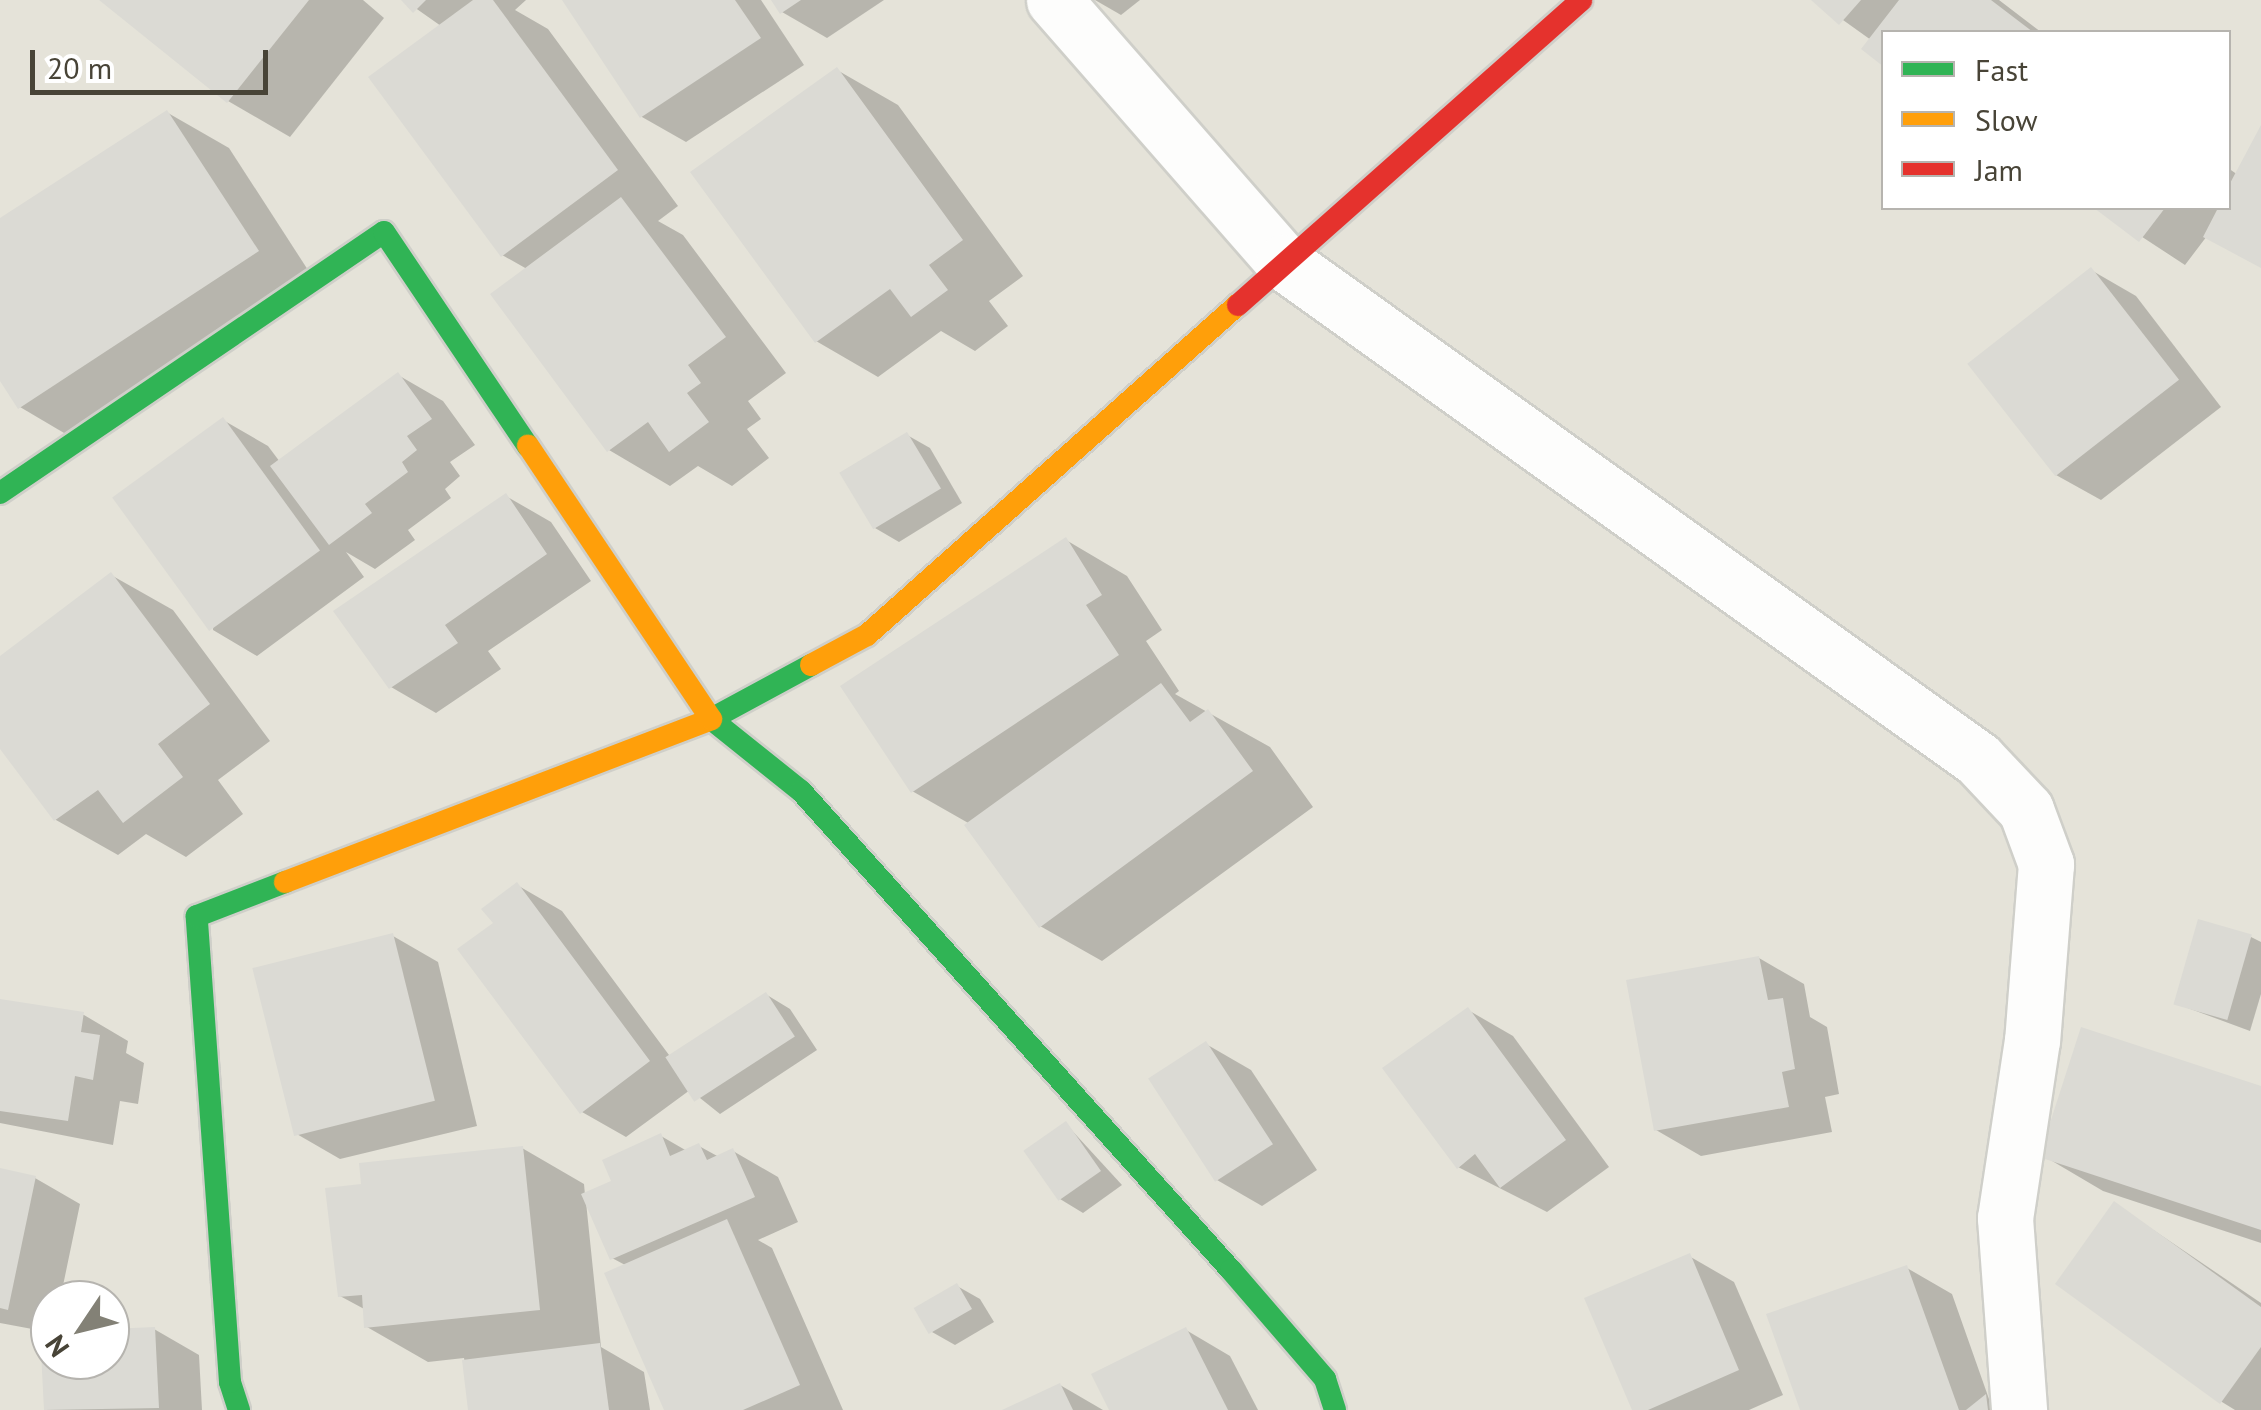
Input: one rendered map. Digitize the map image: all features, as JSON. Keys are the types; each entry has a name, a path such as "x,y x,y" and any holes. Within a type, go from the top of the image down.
{"street":[{"path":"1054,0 1283,262 1978,760 2026,810 2046,864 2032,1040 2005,1218 2019,1410"},
{"path":"239,1410 230,1382 197,916 711,719 867,635 1581,0"},
{"path":"0,493 384,232 711,719 801,791 1325,1379 1335,1410"}],"shaded area":[{"path":"0,0 2261,0 2261,1410 0,1410"}],"building":[{"path":"99,0 309,0 227,103"},
{"path":"401,0 426,0 413,13"},
{"path":"473,0 493,0 618,170 501,257 368,77"},
{"path":"562,0 735,0 761,38 640,118"},
{"path":"771,0 801,0 780,14"},
{"path":"1811,0 1861,0 1839,25"},
{"path":"1899,0 1991,0 2030,30 1881,30 1881,65 1861,49"},
{"path":"837,67 963,240 929,265 948,290 911,317 890,289 815,343 690,172"},
{"path":"167,110 259,251 18,409 0,381 0,218"},
{"path":"2261,125 2261,268 2203,237 2217,210 2231,210 2231,181"},
{"path":"621,197 726,337 688,365 701,383 687,393 709,422 669,452 648,422 607,452 490,294"},
{"path":"2097,210 2163,210 2139,242"},
{"path":"2091,267 2179,380 2055,476 1967,364"},
{"path":"398,372 432,419 407,436 417,450 402,462 408,472 365,504 372,513 329,545 270,466"},
{"path":"223,417 320,550 209,631 112,498"},
{"path":"907,432 941,489 873,529 839,473"},
{"path":"506,493 547,554 445,625 458,643 389,689 333,611"},
{"path":"1066,537 1102,595 1086,605 1119,655 911,793 840,686"},
{"path":"111,572 210,704 158,744 183,777 123,823 98,790 54,821 0,749 0,656"},
{"path":"1161,683 1190,722 1208,709 1253,771 1039,928 964,825"},
{"path":"517,882 650,1061 580,1114 457,949 493,923 481,909"},
{"path":"2198,919 2252,934 2227,1020 2173,1005"},
{"path":"393,933 435,1101 294,1136 252,968"},
{"path":"1759,956 1768,1000 1783,998 1795,1069 1782,1072 1789,1107 1654,1131 1626,980"},
{"path":"766,992 795,1036 694,1102 665,1057"},
{"path":"0,999 84,1012 81,1032 100,1035 93,1080 75,1076 68,1121 0,1111"},
{"path":"1468,1007 1566,1140 1500,1188 1475,1154 1457,1169 1382,1068"},
{"path":"2081,1027 2261,1086 2261,1230 2039,1157"},
{"path":"1206,1041 1273,1144 1215,1182 1148,1079"},
{"path":"1066,1121 1101,1171 1058,1201 1023,1151"},
{"path":"661,1133 670,1156 699,1143 707,1160 733,1148 755,1197 610,1260 581,1194 611,1181 602,1160"},
{"path":"523,1146 540,1310 364,1328 362,1295 338,1297 325,1188 361,1184 359,1163"},
{"path":"0,1168 36,1176 8,1310 0,1308"},
{"path":"2114,1201 2261,1307 2261,1347 2220,1404 2055,1284"},
{"path":"727,1219 800,1385 743,1410 664,1410 604,1273"},
{"path":"1690,1253 1739,1370 1648,1410 1632,1410 1584,1298"},
{"path":"1907,1265 1959,1410 1800,1410 1766,1314"},
{"path":"957,1283 972,1309 929,1334 914,1308"},
{"path":"155,1327 159,1408 44,1410 42,1380 130,1380 130,1328"},
{"path":"1186,1327 1228,1410 1109,1410 1091,1374"},
{"path":"600,1343 609,1410 468,1410 462,1360"},
{"path":"1060,1383 1073,1410 1002,1410"},
{"path":"1986,1394 1988,1410 1966,1410"}],"traffic: fast":[{"path":"0,493 384,232 528,446"},
{"path":"811,665 711,719 801,791 1231,1270 1325,1379 1335,1410"},
{"path":"239,1410 230,1382 197,916 285,882"}],"traffic: slow":[{"path":"811,665 867,635 1238,305"},
{"path":"285,882 711,719 528,446"}],"traffic: jam":[{"path":"1238,305 1581,0"}]}
